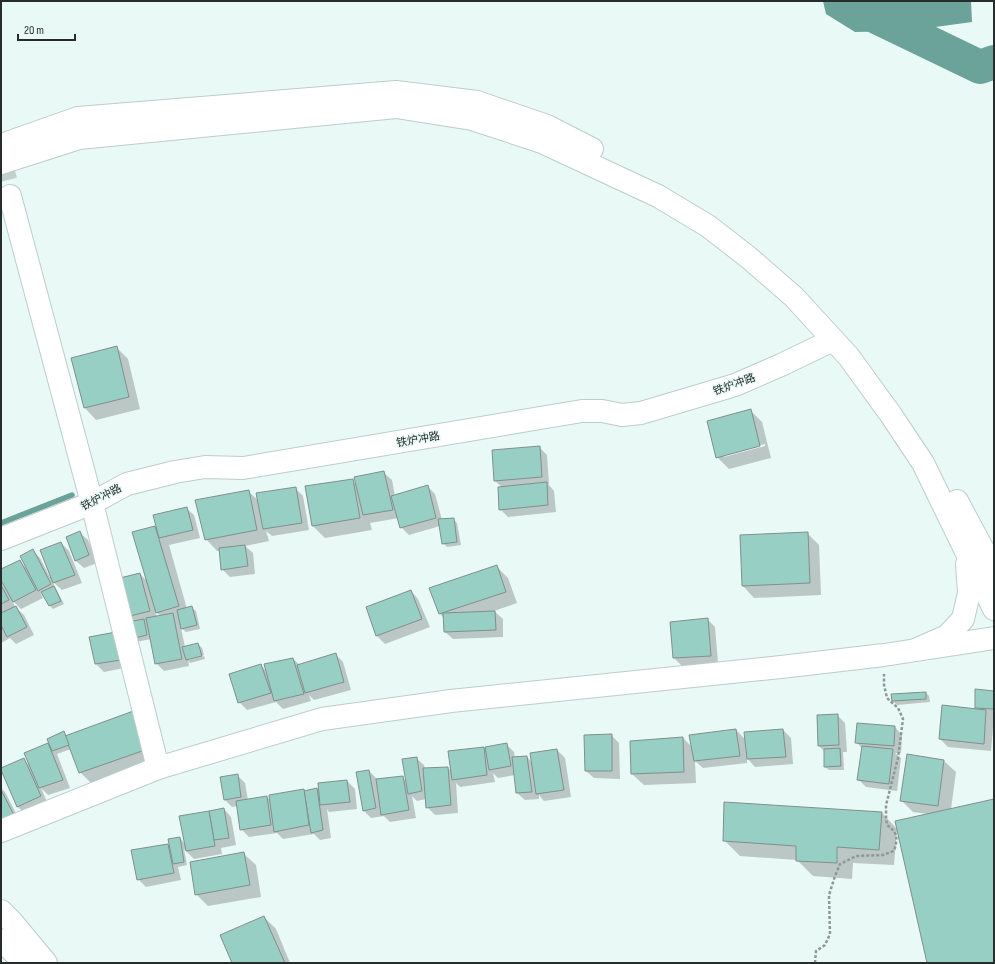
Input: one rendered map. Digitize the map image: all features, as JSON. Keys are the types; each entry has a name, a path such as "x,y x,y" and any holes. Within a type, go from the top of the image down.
{"main road":[{"path":"1,140 78,128 396,92 477,102 547,126 662,185 715,218 757,248 803,292 863,357 932,456 993,567"},
{"path":"1,145 78,128 396,107 472,119 542,142 658,196 708,226 748,257 794,297 849,357 891,415 923,463 994,609"},
{"path":"1,163 78,128"},
{"path":"1,170 78,128"},
{"path":"10,196 92,504 158,768"},
{"name":"铁炉冲路","path":"1,539 92,504 127,484 175,472 205,467 243,468 582,411 602,411 622,415 641,413 735,385 833,340"},
{"path":"915,650 948,636 963,618 969,593 965,551"},
{"path":"1,831 158,768 322,720 451,701 884,655 994,638"},
{"path":"5,924 25,963"},
{"path":"5,924 46,963"}],"path":[{"path":"815,963 814,958 816,951 825,945 830,934 829,895 840,864 856,856 883,855 894,851 898,840 894,830 887,825 886,804 898,758 903,719 898,708 887,698 884,685 884,655"}],"shaded area":[{"path":"823,1 971,1 972,22 906,31 855,32 826,14"}],"building":[{"path":"117,346 129,397 84,408 71,358"},
{"path":"751,409 760,446 716,458 707,421"},
{"path":"540,446 542,477 494,481 492,450"},
{"path":"384,471 393,510 363,515 354,477"},
{"path":"353,479 360,518 312,526 305,486"},
{"path":"547,482 548,505 499,510 498,487"},
{"path":"428,485 436,518 400,528 391,496"},
{"path":"296,487 302,523 263,529 256,493"},
{"path":"249,490 257,530 205,540 195,500"},
{"path":"187,507 193,530 159,538 153,515"},
{"path":"454,518 457,542 442,544 438,519"},
{"path":"155,526 179,606 156,613 132,532"},
{"path":"80,531 89,555 75,561 66,537"},
{"path":"808,532 810,583 742,586 740,535"},
{"path":"61,542 75,575 53,583 40,550"},
{"path":"245,545 248,566 221,570 219,548"},
{"path":"33,549 51,584 38,591 20,556"},
{"path":"20,560 36,590 13,602 1,580 1,569"},
{"path":"497,565 506,592 439,614 429,588"},
{"path":"140,573 150,611 126,617 116,579"},
{"path":"1,585 9,600 1,604"},
{"path":"54,586 61,601 49,606 41,592"},
{"path":"411,590 422,619 376,636 366,607"},
{"path":"16,606 27,627 7,637 1,625 1,613"},
{"path":"192,606 197,625 181,629 177,610"},
{"path":"495,611 496,630 444,632 443,613"},
{"path":"173,613 182,659 155,664 146,618"},
{"path":"708,618 711,656 673,658 670,622"},
{"path":"144,619 147,635 131,639 128,622"},
{"path":"116,632 121,660 95,664 89,637"},
{"path":"198,643 202,656 186,660 182,647"},
{"path":"336,653 344,682 305,693 297,665"},
{"path":"293,658 304,694 274,701 264,664"},
{"path":"261,664 271,693 238,703 229,674"},
{"path":"975,689 994,691 994,709 975,708"},
{"path":"926,692 926,699 892,701 891,694"},
{"path":"942,705 986,710 984,744 939,739"},
{"path":"136,710 148,749 79,773 65,736"},
{"path":"838,714 839,745 818,746 817,715"},
{"path":"857,723 895,726 894,746 855,743"},
{"path":"736,729 740,756 694,761 689,735"},
{"path":"783,729 786,757 747,759 744,732"},
{"path":"64,731 69,745 52,751 47,739"},
{"path":"612,734 612,771 585,771 584,735"},
{"path":"683,737 684,772 631,774 630,741"},
{"path":"48,743 63,780 39,788 24,753"},
{"path":"507,743 511,766 489,770 485,747"},
{"path":"862,746 893,749 889,784 857,780"},
{"path":"484,747 487,775 452,780 448,751"},
{"path":"840,748 841,766 824,767 824,749"},
{"path":"557,749 564,790 536,794 530,753"},
{"path":"907,754 944,760 938,806 900,801"},
{"path":"527,756 532,792 516,793 512,757"},
{"path":"417,757 422,791 408,794 402,759"},
{"path":"24,758 41,796 17,807 1,768"},
{"path":"448,767 451,805 426,808 423,768"},
{"path":"369,770 376,808 363,811 356,772"},
{"path":"238,774 241,797 224,800 220,777"},
{"path":"403,776 409,810 381,815 376,779"},
{"path":"347,780 350,802 320,805 318,783"},
{"path":"317,788 323,830 311,833 304,791"},
{"path":"304,789 309,825 274,832 269,795"},
{"path":"1,790 14,815 1,821"},
{"path":"267,796 271,825 240,830 236,801"},
{"path":"994,799 994,963 927,963 895,821"},
{"path":"724,802 882,812 879,850 837,847 837,863 796,861 796,846 723,841"},
{"path":"224,808 229,838 214,840 209,811"},
{"path":"209,811 215,846 186,851 179,816"},
{"path":"180,837 184,862 173,864 168,839"},
{"path":"168,844 174,873 137,880 131,850"},
{"path":"244,852 250,885 195,895 190,862"},
{"path":"264,916 285,963 232,963 220,935"}],"waterway":[{"path":"843,1 980,67 994,62"},
{"path":"1,523 72,495"}],"tunnel":[{"path":"1,159 10,196"}]}
